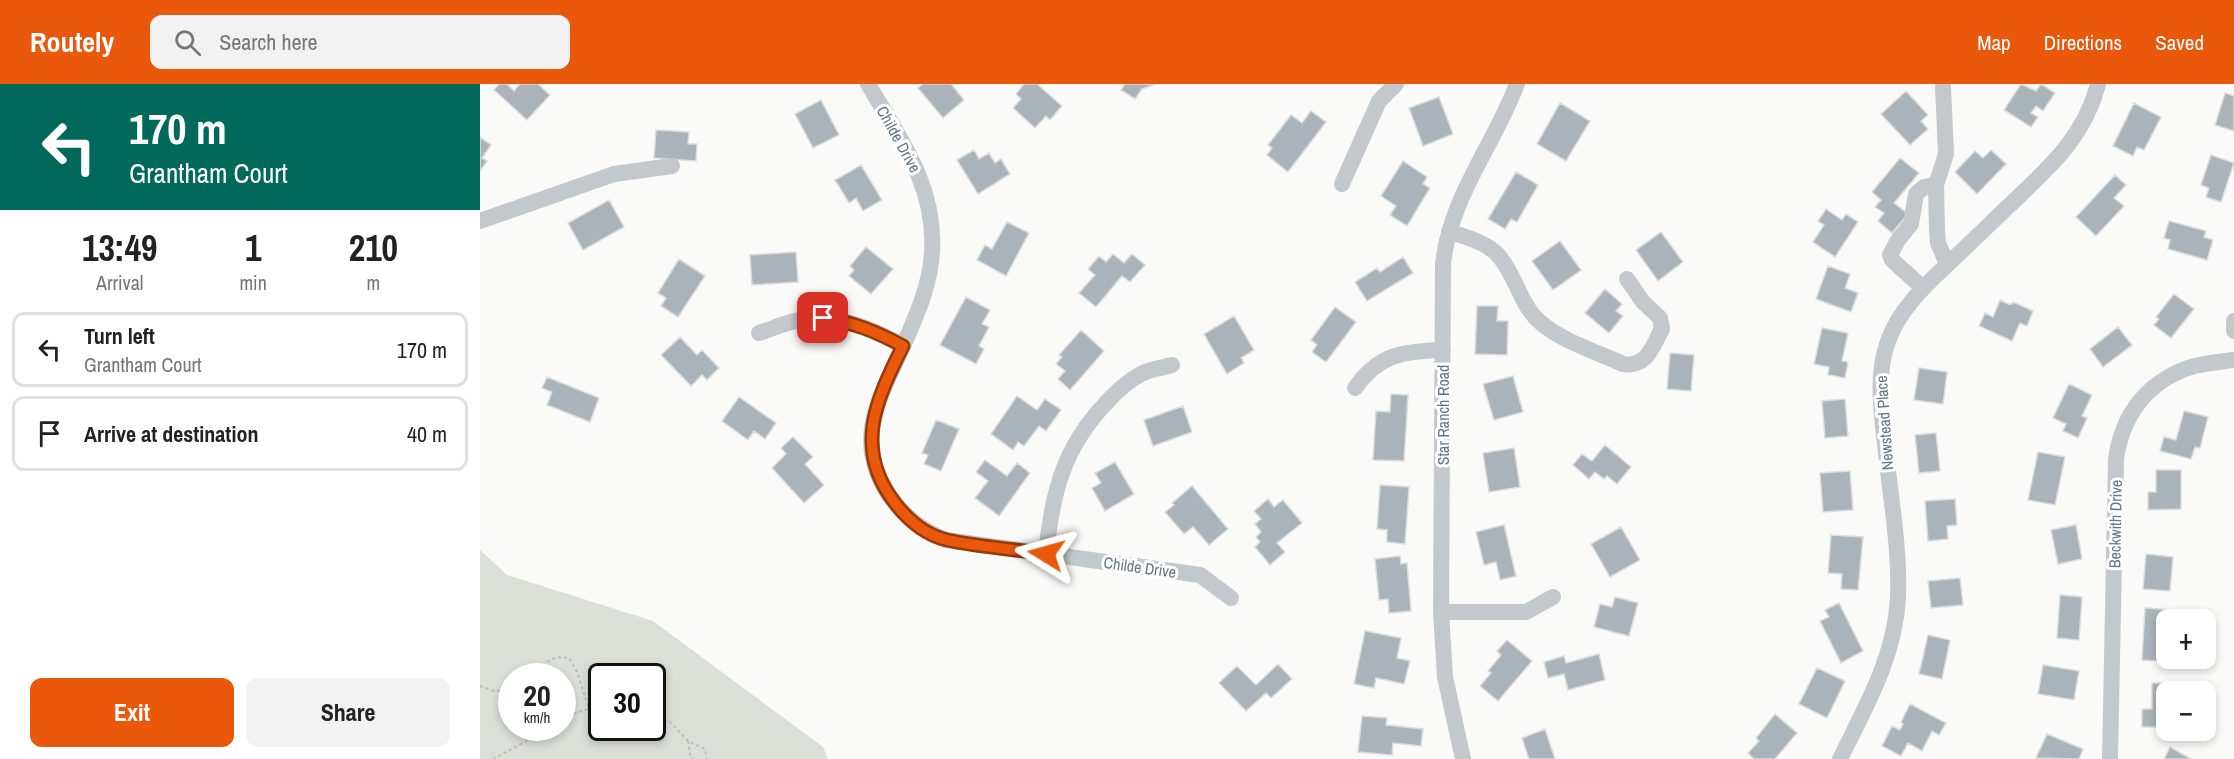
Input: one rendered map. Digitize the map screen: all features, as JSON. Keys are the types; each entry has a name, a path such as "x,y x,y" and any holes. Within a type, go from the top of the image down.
{"street":[{"name":"Childe Drive","path":"868,84 926,191 933,252 930,273 903,346 877,403 872,437 873,454 877,471 892,499 911,521 946,540 1200,575 1231,598"},
{"path":"1342,184 1379,101 1396,84"},
{"name":"Newstead Place","path":"1840,759 1880,679 1892,636 1898,600 1898,568 1880,397 1880,368 1889,339 1905,308 1923,288 2050,167 2069,144 2092,105 2098,84"},
{"name":"Star Ranch Road","path":"1463,759 1445,677 1441,612 1443,265 1455,213 1511,86"},
{"path":"1943,87 1946,154 1936,185 1938,243 1947,264"},
{"path":"480,221 614,174 672,166"},
{"path":"1923,288 1892,260 1890,255 1911,224 1916,194 1924,187 1936,185"},
{"path":"1449,231 1481,243 1499,256 1530,311 1539,322 1553,332 1623,364 1634,366 1642,362 1662,328 1660,318 1642,302 1627,279"},
{"path":"759,333 789,322 823,318 855,324 878,332 903,346"},
{"path":"2234,321 2234,331"},
{"path":"1355,388 1371,368 1383,360 1415,351 1443,350"},
{"name":"Beckwith Drive","path":"2110,759 2118,442 2124,423 2134,407 2168,377 2189,368 2234,360"},
{"path":"1046,554 1054,494 1061,470 1075,442 1099,410 1128,383 1142,373 1172,365"},
{"path":"1441,612 1526,612 1553,597"}],"path":[{"path":"546,663 559,656 569,658 572,663"},
{"path":"576,670 588,703"},
{"path":"480,686 498,692"},
{"path":"666,721 670,722 688,741 705,749 707,759"},
{"path":"493,759 527,741"},
{"path":"688,741 693,759"}],"shaded area":[{"path":"480,550 507,575 653,621 823,747 828,759 480,759"}],"building":[{"path":"499,84 507,84 514,91 520,84 538,84 550,95 527,120 494,90"},
{"path":"923,84 951,84 964,100 943,118 918,88"},
{"path":"1024,84 1037,84 1062,106 1050,120 1046,116 1035,128 1013,108 1021,99 1016,94"},
{"path":"1125,84 1156,84 1142,89 1135,99 1121,90"},
{"path":"2021,84 2036,91 2041,84 2055,93 2043,111 2036,106 2031,113 2038,117 2031,127 2004,110"},
{"path":"1906,91 1928,115 1921,121 1928,129 1910,145 1881,114"},
{"path":"2225,93 2234,96 2234,131 2215,125"},
{"path":"1439,97 1453,134 1423,146 1409,108"},
{"path":"821,100 839,135 813,148 795,114"},
{"path":"1560,103 1590,121 1566,161 1537,144"},
{"path":"2134,103 2161,117 2144,150 2137,147 2133,156 2113,146"},
{"path":"1311,111 1326,122 1288,172 1267,155 1272,148 1268,145 1291,115 1302,123"},
{"path":"656,130 689,132 688,144 697,144 696,161 654,158"},
{"path":"480,137 491,145 482,158 487,161 480,171"},
{"path":"974,150 979,159 989,153 995,163 1001,159 1010,174 978,194 957,160"},
{"path":"1991,150 2006,164 1977,194 1955,172 1975,151 1983,158"},
{"path":"2211,155 2234,163 2221,202 2206,197 2209,188 2201,185"},
{"path":"1900,158 1919,173 1894,203 1908,214 1892,233 1878,221 1884,213 1875,207 1881,200 1872,192"},
{"path":"1403,161 1427,177 1423,184 1430,188 1407,226 1390,215 1396,206 1381,196"},
{"path":"861,165 882,200 863,211 856,198 849,203 835,180"},
{"path":"1516,172 1538,185 1517,222 1511,219 1505,229 1488,219"},
{"path":"2115,175 2126,185 2114,198 2124,206 2096,236 2076,217"},
{"path":"609,200 624,227 583,250 568,223"},
{"path":"1826,209 1842,220 1846,214 1858,222 1835,257 1813,242 1824,225 1818,221"},
{"path":"2169,221 2206,231 2204,237 2213,240 2207,260 2168,249 2170,240 2164,238"},
{"path":"1007,222 1029,233 1006,276 977,260 985,245 992,249"},
{"path":"1661,232 1683,262 1658,281 1636,250"},
{"path":"1560,241 1581,270 1553,290 1532,261"},
{"path":"866,247 893,269 871,294 849,276 854,270 850,266"},
{"path":"796,252 798,282 752,285 750,255"},
{"path":"1113,254 1124,263 1132,254 1145,265 1130,282 1122,276 1096,307 1079,293 1095,275 1088,269 1099,256 1106,262"},
{"path":"1403,257 1413,273 1367,301 1355,282 1377,268 1380,272"},
{"path":"679,259 705,276 678,317 661,306 666,298 658,293"},
{"path":"1828,266 1850,274 1845,288 1858,293 1851,312 1816,299"},
{"path":"1605,289 1622,304 1616,311 1623,316 1609,333 1585,313"},
{"path":"2174,294 2194,309 2171,338 2154,325 2159,319 2156,317"},
{"path":"966,297 990,310 982,324 989,327 979,346 984,349 976,364 940,345"},
{"path":"2000,300 2008,304 2013,302 2033,311 2027,326 2020,323 2012,341 1979,326 1985,313 1993,317"},
{"path":"1477,306 1498,306 1497,321 1508,321 1507,355 1475,354"},
{"path":"1335,307 1356,322 1326,362 1312,352 1317,345 1311,340"},
{"path":"1234,316 1254,350 1241,358 1244,363 1227,374 1204,334"},
{"path":"2118,327 2132,345 2103,367 2090,349"},
{"path":"1822,328 1848,333 1842,361 1848,362 1845,378 1828,375 1829,367 1814,364"},
{"path":"1081,330 1104,351 1070,390 1058,379 1065,371 1056,364 1062,357 1059,355"},
{"path":"680,337 697,355 702,350 719,368 707,380 702,375 691,386 661,355"},
{"path":"1670,353 1694,355 1691,391 1667,389"},
{"path":"1919,368 1947,372 1943,404 1914,400"},
{"path":"1513,376 1523,412 1494,420 1483,384"},
{"path":"547,377 599,398 590,422 547,405 552,392 542,388"},
{"path":"2069,384 2092,395 2082,416 2087,418 2078,438 2063,431 2066,424 2053,418"},
{"path":"1391,394 1408,395 1404,461 1373,460 1376,411 1390,412"},
{"path":"1017,396 1037,410 1045,399 1061,410 1046,431 1039,426 1024,446 1018,442 1013,450 991,434"},
{"path":"739,397 776,423 765,439 754,431 748,440 722,421"},
{"path":"1845,399 1848,436 1825,438 1822,401"},
{"path":"1183,406 1192,432 1153,446 1144,420"},
{"path":"2184,411 2208,417 2200,448 2195,447 2191,459 2160,451 2164,437 2176,440"},
{"path":"936,420 959,429 941,471 924,464 928,455 922,453"},
{"path":"1936,433 1940,471 1919,473 1915,435"},
{"path":"793,437 813,457 805,464 824,485 804,503 772,468 786,454 781,448"},
{"path":"1605,445 1631,467 1617,484 1607,476 1604,479 1595,472 1589,479 1573,465 1582,454 1592,461"},
{"path":"1514,448 1520,487 1489,492 1483,453"},
{"path":"2038,452 2065,457 2055,505 2028,500"},
{"path":"985,460 1007,476 1017,463 1030,473 999,516 975,498 988,481 976,472"},
{"path":"1115,462 1134,494 1105,511 1092,488 1101,483 1095,473"},
{"path":"2156,470 2181,470 2181,509 2148,510 2148,492 2156,492"},
{"path":"1850,471 1853,510 1823,512 1820,473"},
{"path":"1380,485 1409,487 1405,544 1387,542 1387,530 1377,529"},
{"path":"1192,486 1228,529 1209,545 1193,527 1184,534 1165,512"},
{"path":"1268,499 1274,507 1283,500 1302,523 1277,543 1285,552 1270,565 1255,547 1260,542 1256,537 1261,532 1255,524 1261,519 1254,511"},
{"path":"1955,499 1957,525 1947,526 1948,539 1928,541 1925,501"},
{"path":"1504,525 1516,576 1500,580 1496,562 1484,565 1476,532"},
{"path":"2076,525 2082,559 2058,564 2051,530"},
{"path":"1621,527 1640,560 1610,577 1591,544"},
{"path":"1831,535 1863,537 1858,590 1841,589 1842,574 1828,573"},
{"path":"2146,554 2173,557 2170,591 2143,589"},
{"path":"1400,556 1401,564 1407,563 1411,611 1389,613 1388,599 1379,600 1375,559"},
{"path":"1960,578 1963,605 1931,608 1928,581"},
{"path":"2060,595 2082,597 2079,640 2057,638"},
{"path":"1615,597 1638,603 1629,636 1594,627 1600,604 1612,607"},
{"path":"1839,603 1863,651 1841,663 1820,621 1829,617 1825,610"},
{"path":"2145,608 2160,609 2156,609 2156,661 2142,660"},
{"path":"1365,631 1401,638 1397,658 1410,661 1404,684 1376,678 1374,688 1354,684"},
{"path":"1928,635 1950,640 1942,679 1919,674"},
{"path":"1507,640 1532,661 1498,701 1480,686 1491,673 1488,671 1501,655 1497,651"},
{"path":"1599,654 1605,680 1568,690 1564,674 1548,678 1544,662 1564,656 1566,663"},
{"path":"1278,664 1292,679 1271,698 1266,693 1246,711 1219,683 1237,666 1256,685"},
{"path":"2043,665 2079,671 2074,700 2038,694"},
{"path":"1817,668 1845,681 1827,718 1799,704"},
{"path":"2152,683 2156,683 2156,727 2142,727 2142,709 2152,709"},
{"path":"1910,704 1946,723 1939,735 1932,731 1922,751 1908,743 1901,756 1882,746 1892,726 1900,730 1903,724 1901,722"},
{"path":"1775,714 1797,733 1775,759 1754,759 1748,753 1759,741 1756,738"},
{"path":"1362,716 1387,718 1386,725 1423,729 1421,746 1393,743 1392,755 1358,752"},
{"path":"1545,729 1555,759 1529,759 1522,738"},
{"path":"2047,734 2083,749 2079,759 2036,758"},
{"path":"2170,747 2191,759 2164,759"}],"route":[{"path":"823,318 841,320 878,332 903,346 877,403 872,437 877,471 901,511 911,521 946,540 1046,554"}]}
